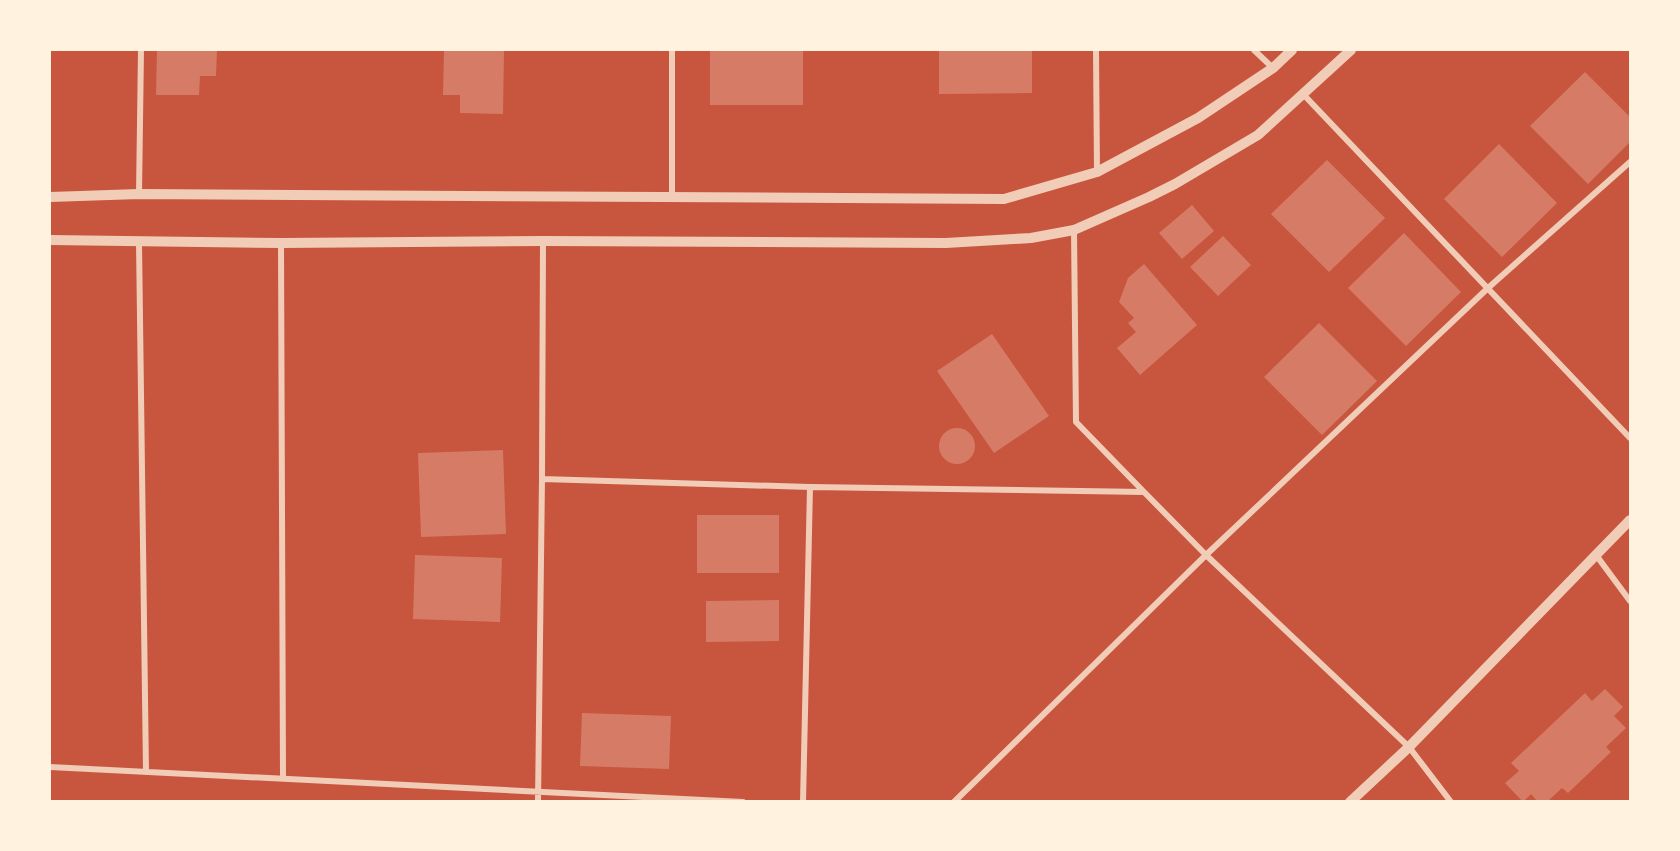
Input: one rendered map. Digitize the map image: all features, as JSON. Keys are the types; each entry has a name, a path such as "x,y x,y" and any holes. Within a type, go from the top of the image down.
{"street":[{"path":"139,194 141,50"},
{"path":"672,50 672,198"},
{"path":"1096,50 1097,172"},
{"path":"1254,50 1273,68"},
{"path":"50,197 139,194 1004,199 1097,172 1198,118 1273,68 1292,50"},
{"path":"50,240 281,243 543,241 946,243 1031,238 1074,230 1149,197 1258,135 1351,50"},
{"path":"1303,94 1630,438"},
{"path":"954,801 1206,555 1488,288 1630,162"},
{"path":"1074,230 1076,422 1206,555 1409,747 1450,801"},
{"path":"538,801 543,241"},
{"path":"140,242 146,772"},
{"path":"281,243 283,778"},
{"path":"542,479 810,487 1144,492"},
{"path":"803,801 810,487"},
{"path":"1350,801 1409,747 1630,520"},
{"path":"1596,555 1630,601"},
{"path":"50,767 743,801"}],"building":[{"path":"157,50 217,50 216,76 200,76 199,95 156,95"},
{"path":"444,50 504,50 503,114 460,113 460,95 443,95"},
{"path":"710,50 803,50 803,105 710,105"},
{"path":"939,50 1032,50 1032,93 939,94"},
{"path":"1585,72 1630,117 1630,142 1588,184 1530,126"},
{"path":"1499,144 1557,203 1502,257 1444,199"},
{"path":"1327,160 1385,218 1329,272 1271,214"},
{"path":"1192,205 1214,231 1182,259 1159,233"},
{"path":"1404,233 1461,292 1406,346 1348,288"},
{"path":"1223,236 1251,265 1218,296 1190,267"},
{"path":"1144,264 1197,325 1140,375 1117,348 1136,332 1128,323 1134,318 1119,302 1128,278"},
{"path":"1319,323 1377,381 1322,435 1264,377"},
{"path":"992,334 1049,416 994,453 937,371"},
{"path":"957,428 970,433 975,446 970,459 957,464 944,459 939,446 944,433"},
{"path":"503,450 506,534 421,537 418,453"},
{"path":"697,515 779,515 779,573 697,573"},
{"path":"415,555 502,558 500,622 413,619"},
{"path":"779,600 779,641 706,642 706,601"},
{"path":"1605,689 1623,707 1614,716 1626,728 1606,747 1611,752 1568,793 1562,788 1547,802 1538,802 1531,794 1523,802 1505,783 1519,771 1511,763 1585,693 1592,701"},
{"path":"582,713 671,716 669,769 580,766"}]}
